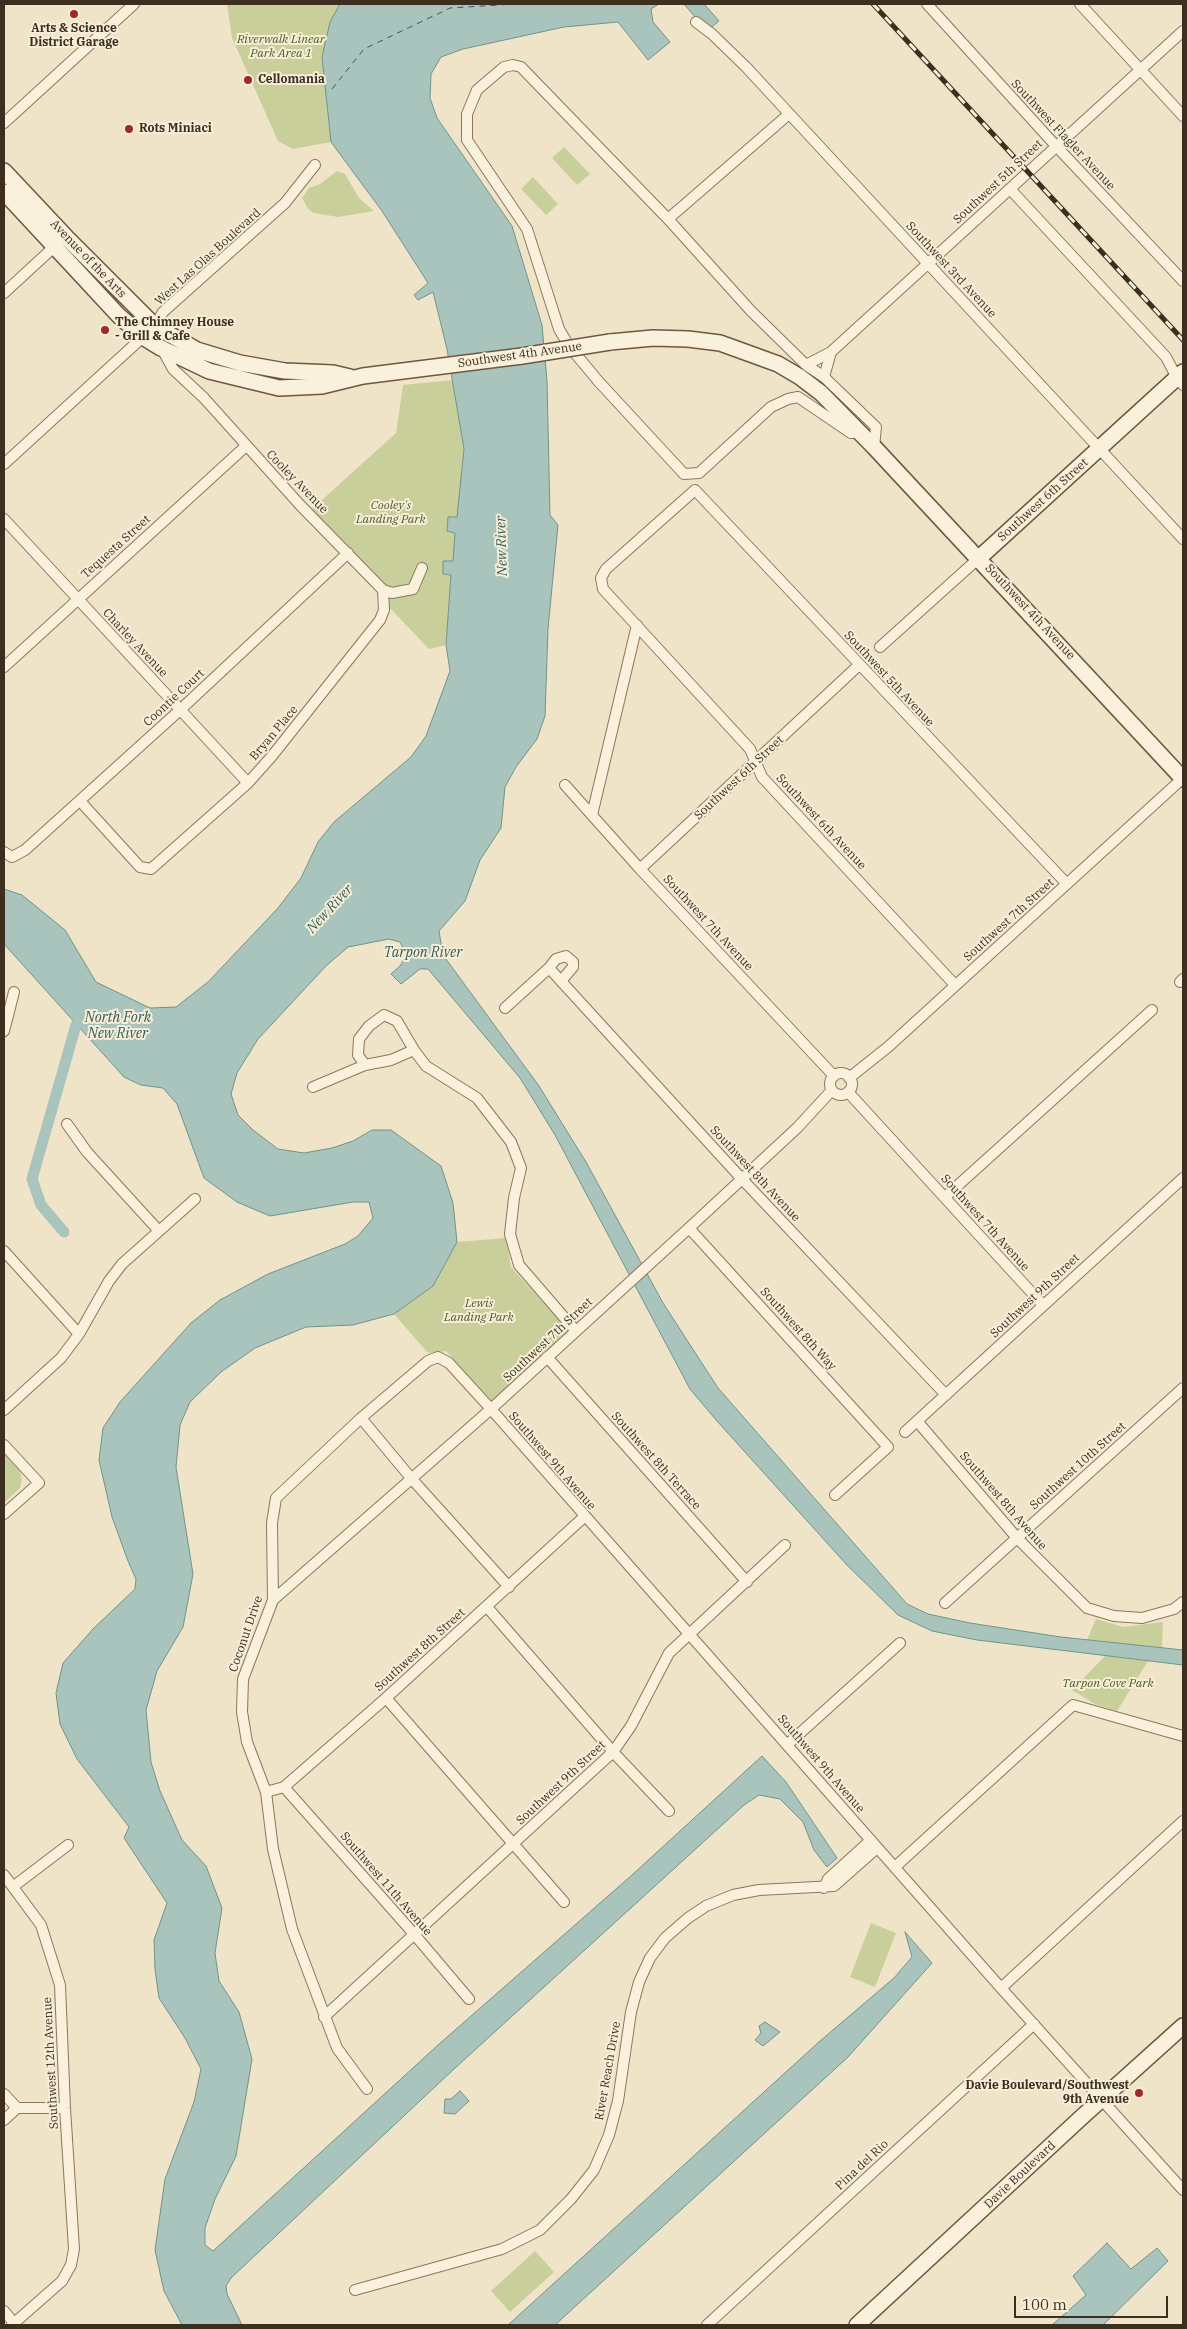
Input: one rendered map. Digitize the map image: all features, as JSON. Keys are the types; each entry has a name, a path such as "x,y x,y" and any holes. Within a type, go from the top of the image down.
{"main road":[{"name":"Avenue of the Arts","path":"4,171 100,272 155,326 197,350 240,363 285,371 333,373 358,377"},
{"name":"Avenue of the Arts","path":"4,192 119,316 142,337"},
{"name":"Southwest 4th Avenue","path":"142,337 209,371 279,388 322,386 358,377 610,342 653,338 688,339 720,343 778,364 800,377 820,393 874,447 1183,778"},
{"name":"Southwest 6th Street","path":"979,558 1100,448 1181,378"},
{"name":"Davie Boulevard","path":"857,2325 1183,2026"}],"street":[{"path":"4,124 134,4"},
{"name":"Southwest Flagler Avenue","path":"927,4 1056,146 1183,281"},
{"path":"1080,4 1183,116"},
{"name":"Southwest 3rd Avenue","path":"696,22 712,34 746,67 1183,539"},
{"name":"Southwest 5th Street","path":"806,365 831,352 1183,31"},
{"path":"860,433 851,433 798,397 788,398 772,407 699,473 684,474 611,396 569,346 559,328 527,229 467,140 467,114 477,90 504,67 513,65 521,67 668,219 734,292 806,365 824,377 876,427 874,447"},
{"path":"668,219 789,114"},
{"name":"West Las Olas Boulevard","path":"4,464 155,326 164,312 285,203 315,165"},
{"path":"1010,189 1166,357 1181,378"},
{"path":"4,293 54,247"},
{"name":"Cooley Avenue","path":"161,348 173,369 204,398 246,446 383,590"},
{"path":"824,377 831,352"},
{"name":"Tequesta Street","path":"4,667 246,446"},
{"name":"Southwest 5th Avenue","path":"601,578 606,568 694,490 1067,884"},
{"name":"Charley Avenue","path":"4,519 248,783"},
{"name":"Coontie Court","path":"8,855 25,850 180,710 348,553"},
{"name":"Southwest 6th Street","path":"880,647 979,558"},
{"path":"383,590 392,593 412,589 422,568"},
{"name":"Southwest 6th Avenue","path":"601,578 603,589 750,749 762,777 955,985"},
{"name":"Bryan Place","path":"80,801 140,867 151,869 248,783 317,701 380,620 384,610 383,590"},
{"path":"592,815 638,625"},
{"name":"Southwest 6th Street","path":"640,869 859,665"},
{"name":"Southwest 7th Street","path":"849,1078 888,1047 1183,778"},
{"name":"Southwest 7th Avenue","path":"566,785 640,869 834,1076"},
{"path":"505,1008 558,958 566,956 570,959 573,967 561,981"},
{"name":"Southwest 8th Avenue","path":"549,968 741,1178 946,1395"},
{"path":"4,1030 14,992"},
{"path":"945,1197 1152,1010"},
{"path":"365,1064 358,1055 359,1038 369,1026 384,1015 397,1021 426,1066 477,1098 511,1142 521,1168 514,1198 510,1234 519,1265 575,1330"},
{"path":"313,1087 365,1064 391,1060 414,1050"},
{"path":"843,1074 849,1078 851,1084 848,1092 840,1095 832,1090 830,1084 834,1076 843,1074"},
{"name":"Southwest 7th Street","path":"274,1600 491,1409 797,1128 832,1090"},
{"name":"Southwest 7th Avenue","path":"848,1092 1043,1305"},
{"path":"67,1124 87,1152 159,1232"},
{"name":"Southwest 9th Street","path":"905,1432 1183,1178"},
{"path":"4,1410 55,1365 79,1334 109,1281 122,1264 195,1199"},
{"name":"Southwest 8th Way","path":"689,1228 888,1447 835,1495"},
{"path":"4,1252 79,1334"},
{"name":"Southwest 9th Avenue","path":"438,1357 449,1363 491,1409 584,1517 788,1744 874,1844 896,1866 1001,1988 1103,2098 1183,2190"},
{"name":"Coconut Drive","path":"367,2089 337,2048 292,1929 273,1849 266,1792 247,1742 242,1712 243,1679 274,1600 272,1524 276,1498 361,1418 428,1361 438,1357"},
{"name":"Southwest 8th Terrace","path":"547,1357 746,1582"},
{"name":"Southwest 10th Street","path":"945,1603 1183,1388"},
{"path":"361,1418 411,1478 509,1587"},
{"name":"Southwest 8th Avenue","path":"917,1421 1016,1538 1087,1608 1114,1616 1142,1618 1174,1609 1183,1602"},
{"path":"4,1445 39,1483 4,1514"},
{"name":"Southwest 8th Street","path":"266,1792 284,1787 386,1698 584,1517"},
{"name":"Southwest 9th Street","path":"324,2017 614,1752 631,1726 669,1653 785,1545"},
{"path":"487,1607 614,1752 669,1810"},
{"path":"788,1744 900,1643"},
{"path":"386,1698 564,1902"},
{"path":"896,1866 1073,1705 1183,1736"},
{"name":"Southwest 11th Avenue","path":"284,1787 469,1999"},
{"path":"1001,1988 1183,1821"},
{"name":"River Reach Drive","path":"355,2290 502,2249 540,2230 571,2199 594,2170 610,2135 618,2101 631,2012 639,1982 650,1958 665,1938 688,1918 706,1906 733,1895 759,1890 824,1888 828,1879 874,1844"},
{"path":"14,1886 68,1845"},
{"name":"Southwest 12th Avenue","path":"4,1875 14,1886 40,1925 60,1985 65,2108 74,2249 71,2265 62,2281 13,2324"},
{"name":"Pina del Rio","path":"707,2325 1034,2024"},
{"path":"4,2094 17,2108"},
{"path":"4,2120 17,2108 65,2108"},
{"path":"4,2311 13,2324"}],"green space":[{"name":"Riverwalk Linear Park Area 1","path":"227,4 340,4 330,22 322,57 331,142 293,149 278,141 232,38"},
{"path":"564,147 590,174 577,185 552,158"},
{"path":"337,171 345,174 359,198 374,211 338,217 314,213 308,209 302,198 309,188 320,184"},
{"path":"533,177 558,204 546,215 521,189"},
{"name":"Cooley's Landing Park","path":"453,380 464,449 457,518 448,517 447,531 455,533 453,561 443,562 443,574 451,575 446,645 429,649 390,608 388,592 312,509 396,433 403,385"},
{"name":"Lewis Landing Park","path":"506,1238 511,1267 569,1331 492,1401 446,1351 428,1353 394,1314 433,1286 457,1242"},
{"path":"4,1450 18,1464 22,1480 20,1488 4,1503"},
{"path":"1096,1619 1123,1627 1163,1622 1162,1648 1087,1640"},
{"name":"Tarpon Cove Park","path":"1106,1655 1148,1661 1117,1711 1095,1704 1072,1690"},
{"path":"871,1923 896,1933 875,1987 850,1977"},
{"path":"535,2251 554,2272 510,2312 491,2291"}],"water":[{"path":"340,4 659,4 651,9 653,22 670,42 648,60 618,22 564,27 463,49 441,57 431,74 430,98 437,118 512,226 542,325 547,381 550,515 558,525 548,629 545,716 537,739 516,767 505,787 501,828 480,860 465,901 439,931 443,955 539,1086 586,1162 663,1303 718,1388 907,1604 928,1614 970,1623 1061,1637 1183,1650 1183,1665 977,1640 932,1631 898,1615 846,1564 690,1389 555,1135 520,1078 428,969 420,969 401,984 391,974 401,965 406,954 400,942 389,939 348,947 326,966 258,1039 237,1073 231,1094 238,1115 253,1130 278,1149 304,1153 332,1148 353,1141 372,1130 391,1130 441,1166 453,1203 457,1242 433,1286 394,1314 353,1325 306,1327 255,1348 221,1372 190,1402 180,1425 176,1467 193,1574 183,1627 157,1671 146,1710 151,1762 160,1791 182,1840 206,1866 222,1908 215,1953 219,1981 239,2012 252,2059 236,2156 215,2199 205,2228 205,2245 213,2251 438,2045 632,1875 762,1756 786,1782 837,1858 827,1867 814,1850 803,1822 780,1799 759,1795 744,1805 454,2069 231,2278 226,2286 227,2294 242,2325 182,2325 164,2291 155,2250 165,2179 194,2102 201,2069 185,2038 159,1998 154,1940 167,1903 124,1838 129,1827 77,1759 60,1724 56,1693 63,1663 93,1629 135,1589 136,1579 112,1517 99,1460 103,1428 120,1402 191,1323 220,1300 268,1274 345,1244 358,1236 373,1218 369,1202 353,1202 270,1216 237,1202 204,1178 177,1104 163,1088 141,1085 124,1077 4,944 4,889 22,895 65,930 96,982 150,1008 176,1007 208,982 278,908 301,878 318,842 334,822 411,757 426,736 450,671 446,645 451,575 443,574 443,561 453,561 455,533 447,531 448,517 457,517 464,449 447,349 433,292 418,300 414,295 428,283 382,211 331,142 322,57 330,22"},
{"path":"684,4 704,4 719,21 707,31"},
{"path":"905,1932 932,1963 848,2057 555,2325 508,2325 820,2041 894,1978 912,1957"},
{"path":"765,2022 780,2032 763,2046 755,2040 761,2033 759,2026"},
{"path":"460,2091 469,2101 455,2114 444,2113 445,2099 451,2099"},
{"path":"1107,2243 1131,2269 1157,2248 1168,2261 1103,2325 1052,2325 1086,2295 1073,2276"}],"waterway":[{"path":"64,1232 41,1205 32,1179 76,1025"}],"ferry route":[{"path":"332,89 364,49 450,8 515,4"}],"railway":[{"path":"873,4 1183,340"}],"place":[{"name":"Arts & Science District Garage","path":"74,14"},
{"name":"Cellomania","path":"248,80"},
{"name":"Rots Miniaci","path":"129,129"},
{"name":"The Chimney House - Grill & Cafe","path":"105,330"},
{"name":"Davie Boulevard/Southwest 9th Avenue","path":"1139,2093"}],"water label":[{"name":"New River","path":"502,546"},
{"name":"New River","path":"330,909"},
{"name":"Tarpon River","path":"423,953"},
{"name":"North Fork New River","path":"118,1026"}]}
